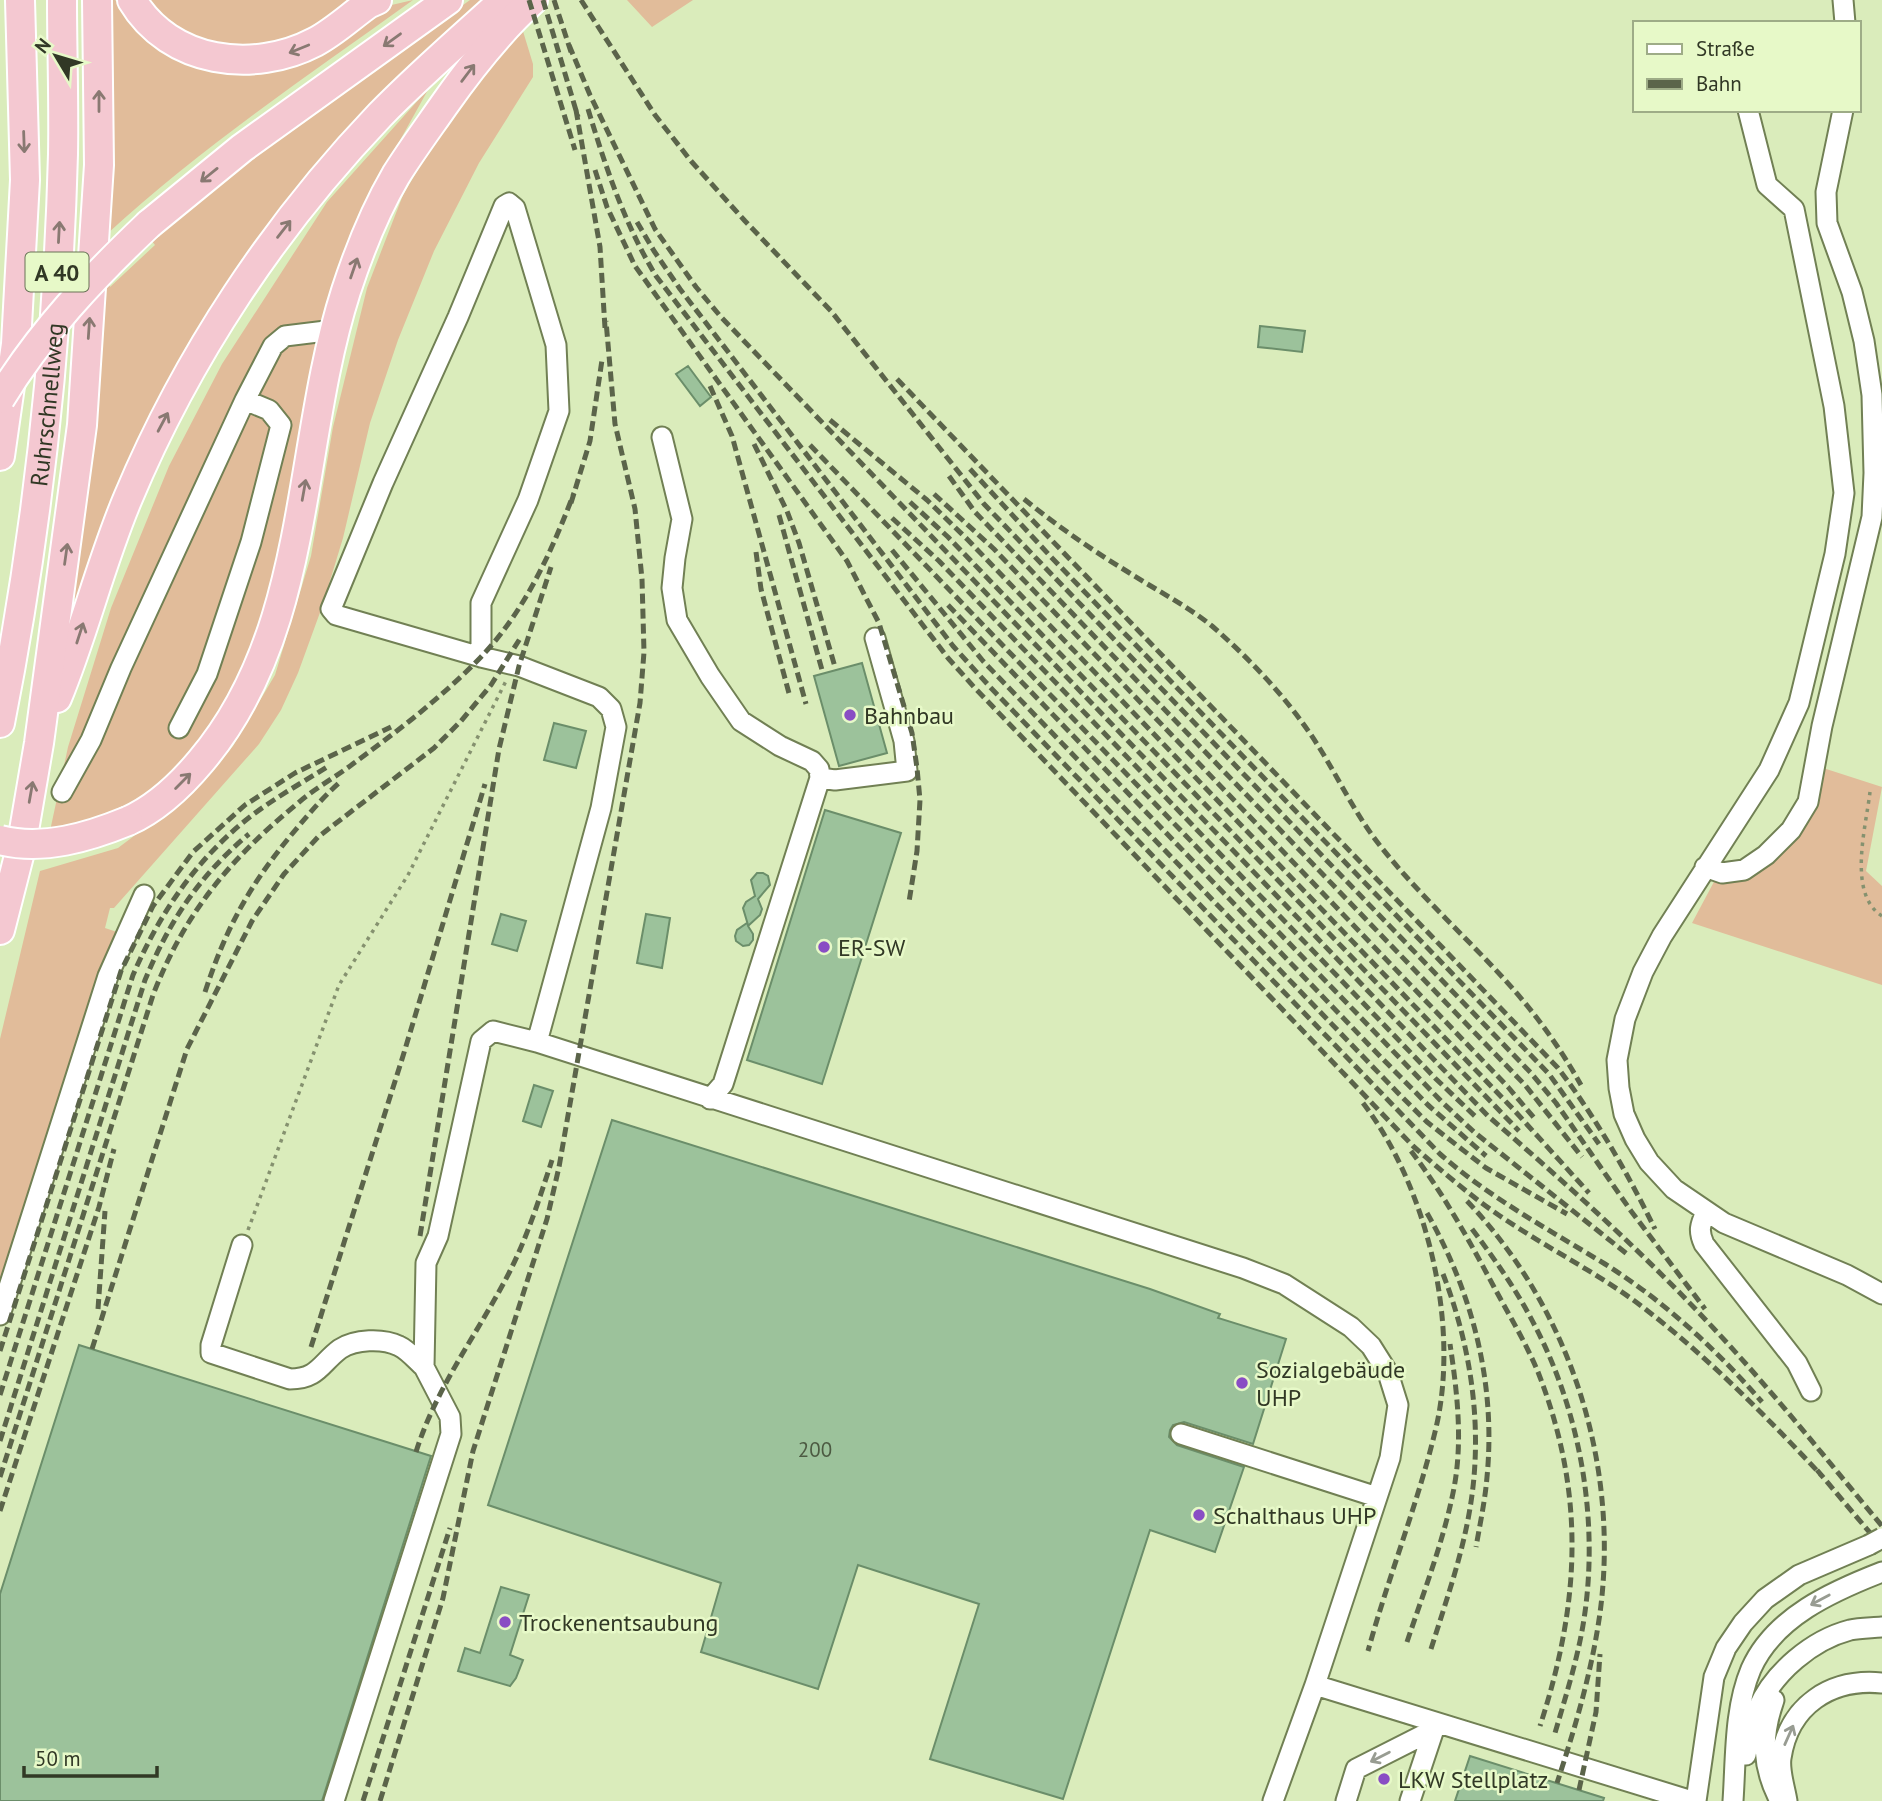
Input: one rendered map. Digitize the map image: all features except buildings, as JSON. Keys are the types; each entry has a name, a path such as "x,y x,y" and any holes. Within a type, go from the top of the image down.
{"highway":[{"name":"Ruhrschnellweg","path":"0,456 16,344 25,180 20,0"},
{"name":"Ruhrschnellweg","path":"0,723 15,647 31,537 53,346 63,153 62,0"},
{"path":"0,930 21,848 39,743 82,425 99,165 97,0"},
{"path":"132,0 158,30 200,54 238,60 262,60 298,50 318,40 377,0"},
{"path":"0,399 22,365 70,303 149,224 242,148 448,0"},
{"path":"39,743 65,680 109,544 128,496 160,428 228,307 265,253 325,176 380,115 504,0"},
{"path":"0,840 32,844 57,842 81,838 128,821 162,801 219,740 255,677 272,632 292,557 334,330 361,248 397,174 471,67 533,0"}],"lane":[{"path":"1843,0 1845,21"},
{"path":"1749,112 1767,185 1794,209 1834,406 1844,494 1835,554 1799,704 1769,770 1705,867 1643,972 1625,1020 1617,1060 1619,1088 1624,1114 1635,1139 1649,1162 1674,1189 1724,1223 1847,1275 1882,1294"},
{"path":"1705,867 1722,873 1744,870 1766,855 1791,830 1808,802 1822,726 1872,517 1872,395 1864,341 1852,292 1827,223 1826,192 1843,112"},
{"path":"481,657 481,603 528,500 559,411 556,345 515,208 509,203 504,206 331,609 336,615 481,657 513,664 599,697 611,709 616,727 601,808 537,1042"},
{"path":"62,792 91,740 121,668 245,400 273,346 285,336 334,330"},
{"path":"179,728 207,674 251,542 281,425 268,410 245,400"},
{"path":"662,437 682,519 674,558 673,587 677,620 741,721 779,746 812,761 820,778 723,1084 710,1099"},
{"path":"820,778 835,780 908,771 904,741 875,638"},
{"path":"0,1315 108,976 144,895"},
{"path":"425,1367 426,1263 439,1236 481,1041 493,1031 537,1042 1160,1241 1284,1284 1351,1327 1371,1346 1388,1373 1398,1405 1390,1458 1315,1685 1273,1801"},
{"path":"1706,1212 1699,1233 1704,1244 1797,1363 1811,1391"},
{"path":"242,1245 211,1345 211,1353 290,1379 301,1379 312,1376 341,1348 361,1341 400,1346 425,1367 450,1416 451,1434 334,1801"},
{"path":"1181,1434 1377,1497"},
{"path":"1315,1685 1435,1726 1694,1801 1714,1677 1726,1648 1743,1623 1765,1599 1799,1575 1875,1541"},
{"path":"1736,1801 1741,1707 1751,1668 1786,1624 1808,1607 1841,1589 1882,1572"},
{"path":"1736,1801 1750,1734 1758,1709 1769,1688 1793,1662 1823,1639 1852,1630 1882,1627"},
{"path":"1780,1801 1769,1780 1765,1732 1773,1702 1793,1662"},
{"path":"1787,1801 1780,1761 1787,1737 1801,1712 1819,1695 1837,1686 1862,1681 1882,1683"},
{"path":"1346,1801 1356,1769 1435,1726"},
{"path":"1410,1801 1435,1726"}],"path":[{"path":"242,1245 339,985 408,874 444,799 492,713 513,664"},
{"path":"1870,792 1861,870 1863,892 1867,902 1882,916"}],"shaded area":[{"path":"110,0 115,0 146,34 216,70 383,7 413,0 180,171 107,234"},
{"path":"145,0 353,0 323,23 290,41 250,49 230,48 192,37 159,15"},
{"path":"470,0 484,0 405,71 349,127 289,198 251,250 181,361 151,418 123,477 76,599 72,597 103,291 155,245 151,240 229,177"},
{"path":"627,0 693,0 652,27"},
{"path":"522,28 533,64 533,77 479,163 434,251 398,340 370,423 343,538 322,607 298,673 281,710 259,744 114,908 110,908 105,928 117,932 0,1280 0,1039 40,871 118,848 195,790 233,746 275,675 311,556 333,427 367,288 403,195 457,103"},
{"path":"429,88 358,216 324,315 271,588 244,673 210,732 166,778 141,798 103,818 50,831 68,747 111,608 169,466 222,364 327,202"},
{"path":"1820,767 1882,787 1866,871 1882,886 1882,985 1692,923 1716,878 1769,857"}],"railway":[{"path":"529,0 575,150"},
{"path":"543,0 578,117"},
{"path":"554,0 571,52"},
{"path":"581,0 655,115 691,161 831,311 984,504 1531,1073 1556,1103 1631,1211 1705,1309"},
{"path":"569,45 590,95 655,229 721,317 1488,1116 1598,1213 1702,1316 1772,1393 1882,1526"},
{"path":"588,109 625,215 656,276 948,658 974,687 1413,1146 1489,1208 1619,1290 1686,1342 1733,1385 1823,1477"},
{"path":"576,110 600,247 605,328"},
{"path":"595,170 607,207 635,266 847,561 879,623 912,733 917,768 920,800 917,851 909,902"},
{"path":"637,222 680,289 953,646 991,688 1440,1154 1499,1199 1605,1264 1669,1310 1727,1363 1762,1402"},
{"path":"380,1801 443,1598 473,1451 547,1219 559,1167 640,703 644,652 642,579 635,509 615,424 606,321"},
{"path":"571,503 590,441 602,360"},
{"path":"897,379 1558,1068 1610,1146 1655,1229"},
{"path":"710,386 732,436 806,704"},
{"path":"830,420 927,500 968,540 1513,1109 1589,1193"},
{"path":"754,444 787,511 799,543 835,667"},
{"path":"810,445 1442,1102 1474,1132 1627,1254"},
{"path":"970,469 1052,558 1549,1074 1599,1144"},
{"path":"949,476 975,512 1525,1085 1582,1157"},
{"path":"0,1477 153,995 180,938 212,889 251,845 305,798 419,713 496,640 535,580 574,493"},
{"path":"934,494 994,549 1508,1087 1535,1119"},
{"path":"1024,499 1088,546 1202,618 1255,667 1282,696 1306,728 1378,843 1410,881 1524,1001 1581,1085"},
{"path":"910,502 948,537 1519,1131"},
{"path":"779,515 822,670"},
{"path":"892,518 939,561 1436,1079 1478,1119"},
{"path":"892,550 983,661 1427,1122 1486,1168 1567,1214"},
{"path":"756,552 761,589 790,697"},
{"path":"420,1236 499,749 519,666 551,567"},
{"path":"948,605 1371,1047 1428,1105 1486,1156"},
{"path":"92,1349 187,1049 252,921 284,874 318,837 434,748 461,721 491,685 521,637"},
{"path":"0,1351 121,971 153,906 193,852 245,805 295,773 391,727"},
{"path":"0,1395 133,975 154,931 194,872 227,836 265,806 327,767"},
{"path":"205,992 230,928 251,890 292,834 339,783"},
{"path":"311,1347 485,784"},
{"path":"0,1441 145,980 165,938 188,900 215,866 249,834"},
{"path":"1363,1103 1386,1137 1421,1217 1433,1260 1441,1305 1444,1349 1442,1391 1435,1432 1368,1651"},
{"path":"0,1511 99,1207 114,1149"},
{"path":"1411,1151 1455,1217 1528,1350 1554,1417 1564,1462 1572,1549 1570,1592 1563,1636 1540,1726"},
{"path":"416,1452 435,1404 516,1257 552,1160"},
{"path":"1467,1201 1503,1244 1534,1290 1560,1340 1580,1392 1594,1446 1602,1501 1604,1557 1600,1613 1582,1699 1557,1783"},
{"path":"98,1309 105,1211"},
{"path":"1427,1213 1457,1275 1469,1308 1484,1374 1489,1442 1486,1486 1476,1547"},
{"path":"1472,1229 1522,1302 1552,1362 1565,1397 1582,1470 1587,1507 1588,1582 1578,1648 1555,1733"},
{"path":"1431,1649 1465,1534 1475,1467 1474,1411 1467,1355 1443,1274"},
{"path":"1407,1642 1445,1527 1457,1470 1458,1416 1450,1344"},
{"path":"1817,1470 1882,1547"},
{"path":"363,1801 450,1528"},
{"path":"1579,1790 1596,1712 1600,1654"}],"place":[{"name":"Bahnbau","path":"850,715"},
{"name":"ER-SW","path":"824,947"},
{"name":"Sozialgebäude UHP","path":"1242,1383"},
{"name":"Schalthaus UHP","path":"1199,1515"},
{"name":"Trockenentsaubung","path":"505,1622"},
{"name":"LKW Stellplatz","path":"1384,1779"}]}
